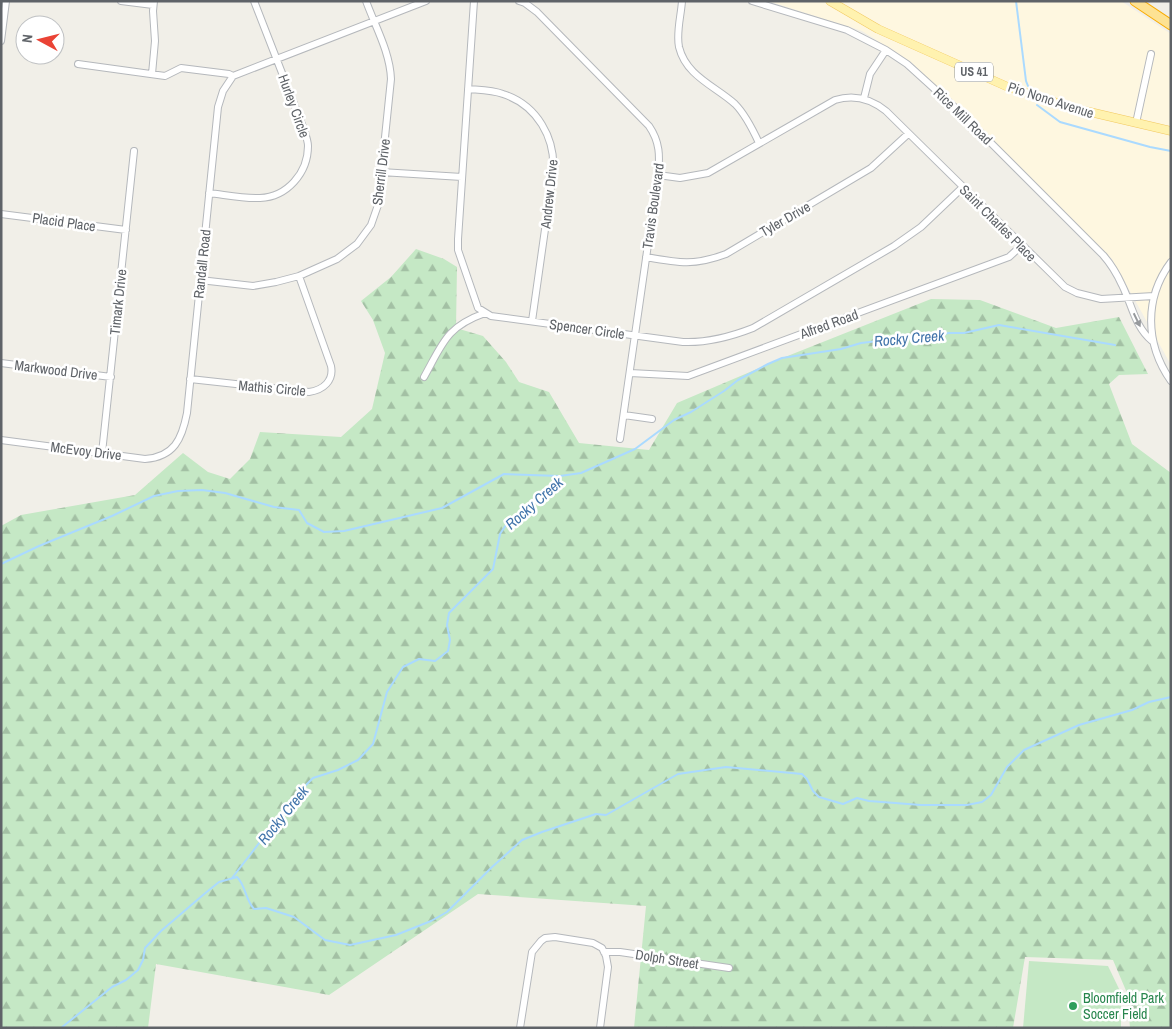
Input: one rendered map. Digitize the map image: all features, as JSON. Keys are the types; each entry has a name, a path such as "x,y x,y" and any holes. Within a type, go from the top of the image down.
{"highway":[{"path":"1135,1 1171,25"}],"main road":[{"name":"Pio Nono Avenue","path":"830,1 878,29 1008,87 1073,108 1171,131"}],"street":[{"path":"1,40 6,1"},
{"path":"121,1 154,3 155,40 152,74"},
{"name":"Hurley Circle","path":"209,193 254,198 267,197 284,190 300,175 307,154 307,140 254,1"},
{"path":"366,1 374,21"},
{"path":"78,64 165,76 181,68 234,76 426,1"},
{"path":"424,377 450,332 462,322 485,313 476,305 458,250 474,1"},
{"name":"Travis Boulevard","path":"519,1 537,12 648,126 656,137 660,150 620,438"},
{"path":"682,1 678,44 683,59 698,76 735,104 759,143"},
{"name":"Rice Mill Road","path":"752,1 847,30 886,50 926,80 1103,255 1111,265 1141,330 1152,341"},
{"name":"Sherrill Drive","path":"200,280 253,286 299,276 345,254 365,235 376,214 382,172 390,72 386,54 374,21"},
{"path":"658,175 680,178 708,173 835,100 853,96 864,98 870,74 886,50"},
{"path":"1136,123 1151,54"},
{"name":"Randall Road","path":"169,450 177,443 184,430 220,98 226,85 234,76"},
{"name":"Andrew Drive","path":"468,89 503,94 523,103 537,118 547,132 551,142 554,173 532,321"},
{"name":"Saint Charles Place","path":"864,98 882,108 1055,279 1072,292 1101,299 1126,296 1154,296"},
{"name":"Tyler Drive","path":"646,257 694,263 707,261 726,254 861,174 878,162 908,134"},
{"name":"Timark Drive","path":"102,453 134,151"},
{"path":"382,172 462,177"},
{"name":"Spencer Circle","path":"485,313 635,336 695,342 731,337 753,328 894,246 921,228 963,187"},
{"name":"Placid Place","path":"1,214 126,230"},
{"name":"Alfred Road","path":"630,373 688,376 1009,257 1022,246"},
{"path":"1171,262 1160,278 1154,296 1151,315 1152,341 1162,366 1171,380"},
{"name":"Mathis Circle","path":"190,378 309,392 316,391 327,384 331,375 331,366 299,276"},
{"name":"Markwood Drive","path":"1,363 110,377"},
{"path":"624,415 652,419"},
{"name":"McEvoy Drive","path":"1,440 145,459 159,456 169,450"},
{"path":"520,1028 530,958 534,947 550,937 593,943 598,945 604,952 608,962 600,1028"},
{"name":"Dolph Street","path":"604,952 620,952 729,968"}],"shaded area":[{"path":"768,1 1121,1 1171,34 1171,365 1112,259 911,62 862,31"}],"green space":[{"path":"416,249 444,259 457,267 456,328 483,336 506,362 519,382 549,392 579,443 649,450 677,403 785,357 931,299 980,300 1056,328 1119,317 1148,374 1119,375 1109,384 1132,444 1171,473 1171,1028 1130,1028 1127,993 1113,960 1025,957 1013,1028 634,1028 646,906 478,894 329,995 156,964 148,1028 1,1028 1,526 21,515 135,495 183,453 208,472 230,479 250,459 260,432 341,437 372,409 385,353 373,320 361,301 391,277"},
{"name":"Bloomfield Park Soccer Field","path":"1029,961 1108,966 1121,993 1121,1028 1023,1028"}],"waterway":[{"path":"1016,1 1028,86"},
{"path":"1037,105 1060,122 1171,151"},
{"name":"Rocky Creek","path":"1,564 154,496 178,491 202,490 225,493 274,507 299,510 307,523 324,532 344,531 442,508 504,474 560,476 581,473 635,449 674,420 691,412 738,380 782,358 841,349 861,343 964,333 999,325 1115,345"},
{"name":"Rocky Creek","path":"232,878 298,793 313,778 338,770 358,760 373,744 387,692 403,667 419,659 435,661 448,651 450,640 447,625 449,613 493,569 500,534 508,522 544,494 560,476"},
{"path":"61,1028 112,987 126,980 138,970 143,960 145,948 161,931 219,882 237,877 254,909 266,908 294,917 325,940 350,945 396,935 431,921 447,912 522,840 596,814 606,815 678,774 726,767 802,774 819,797 843,804 857,798 869,801 921,805 967,805 982,802 991,795 1007,767 1024,750 1079,725 1132,710 1149,702 1171,697"}],"place":[{"name":"Bloomfield Park Soccer Field","path":"1073,1006"}]}
